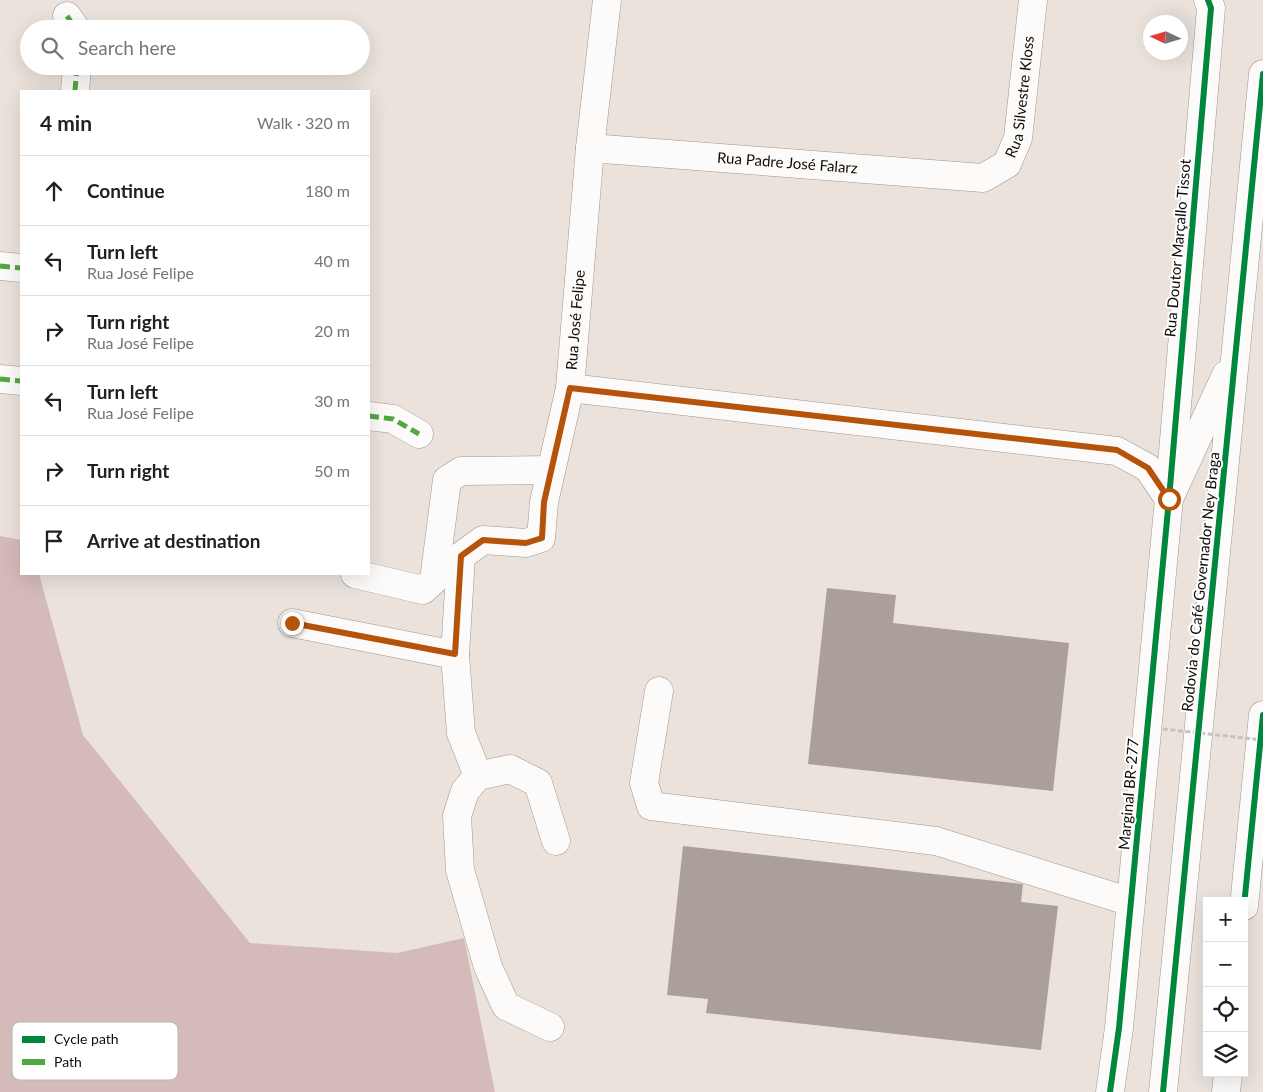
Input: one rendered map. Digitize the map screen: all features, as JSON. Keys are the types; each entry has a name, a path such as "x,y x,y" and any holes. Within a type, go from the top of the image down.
{"main road":[{"name":"Rua José Felipe","path":"478,776 461,733 455,654 461,556 483,540 526,543 542,538 544,502 570,388 590,148 607,0"},
{"name":"Rua Silvestre Kloss","path":"983,178 1007,164 1018,138 1033,0"},
{"name":"Rua Doutor Marçallo Tissot","path":"1169,499 1211,8 1208,0"},
{"name":"Rodovia do Café Governador Ney Braga","path":"1163,1092 1263,74"},
{"path":"74,90 76,75"},
{"name":"Rua Padre José Falarz","path":"590,148 983,178"},
{"path":"0,266 20,268"},
{"path":"1169,499 1235,356"},
{"path":"0,379 20,381"},
{"path":"570,388 1117,450 1148,468 1169,499"},
{"path":"370,416 393,419 419,434"},
{"path":"359,575 423,590 434,580 447,480 461,471 551,470"},
{"name":"Marginal BR-277","path":"1110,1092 1131,902 1169,499"},
{"path":"292,623 455,654"},
{"path":"659,691 644,783 651,806 936,841 1131,902"},
{"path":"1245,897 1263,715"},
{"path":"550,1026 506,1006 488,967 460,870 457,816 465,791 478,776 510,769 538,783 556,840"},
{"path":"1226,1092 1228,1077"}],"path":[{"path":"1163,729 1263,740"}],"shaded area":[{"path":"0,536 20,540 20,575 39,575 83,735 250,943 397,953 464,938 495,1092 0,1092"}],"building":[{"path":"827,588 896,595 893,623 1069,643 1053,791 808,764"},
{"path":"683,846 1023,884 1021,902 1058,906 1041,1050 706,1013 708,999 667,995"}],"marked path":[{"path":"67,16 70,20"},
{"path":"75,90 76,75"},
{"path":"0,266 20,268"},
{"path":"0,379 20,381"},
{"path":"370,416 393,419 419,434"}],"cycle path":[{"path":"1110,1092 1119,1028 1169,499 1211,8 1208,0"},
{"path":"1163,1092 1263,74"},
{"path":"1245,897 1263,715"}],"route":[{"path":"292,623 455,654 461,556 483,540 526,543 542,538 544,502 570,388 1117,450 1148,468 1169,499"}]}
